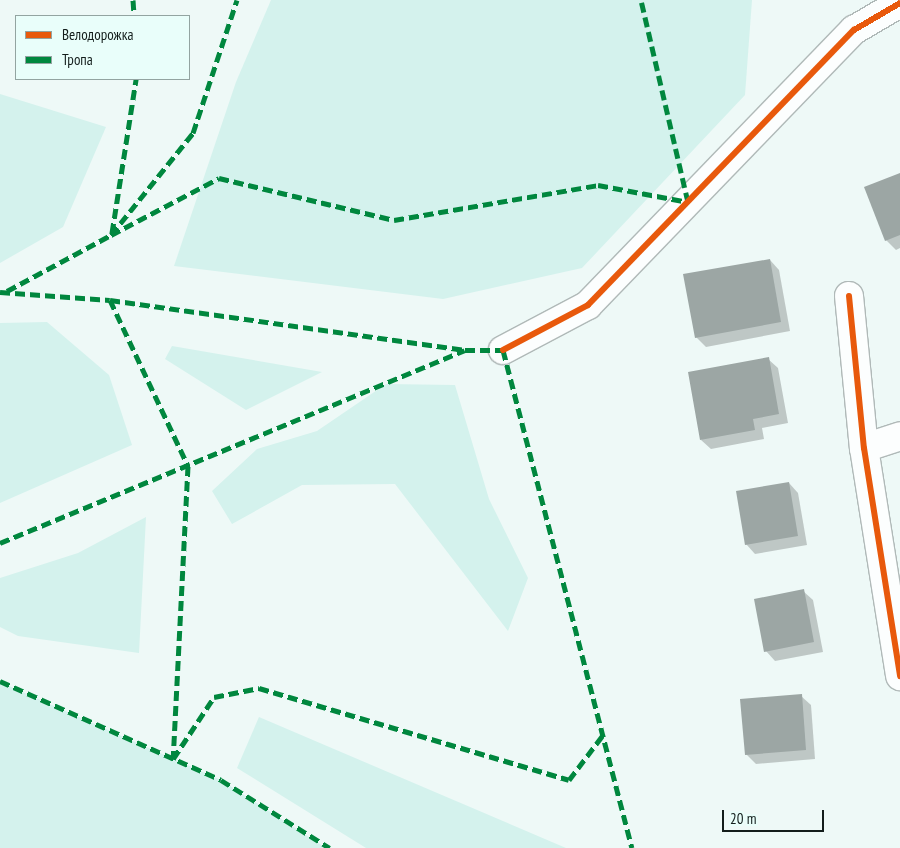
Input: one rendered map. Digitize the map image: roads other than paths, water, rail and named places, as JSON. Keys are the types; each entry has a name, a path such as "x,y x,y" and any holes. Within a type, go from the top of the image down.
{"street":[{"path":"503,350 588,305 854,30 900,3"},
{"path":"849,296 864,448 900,676"},
{"path":"864,448 900,436"}]}
